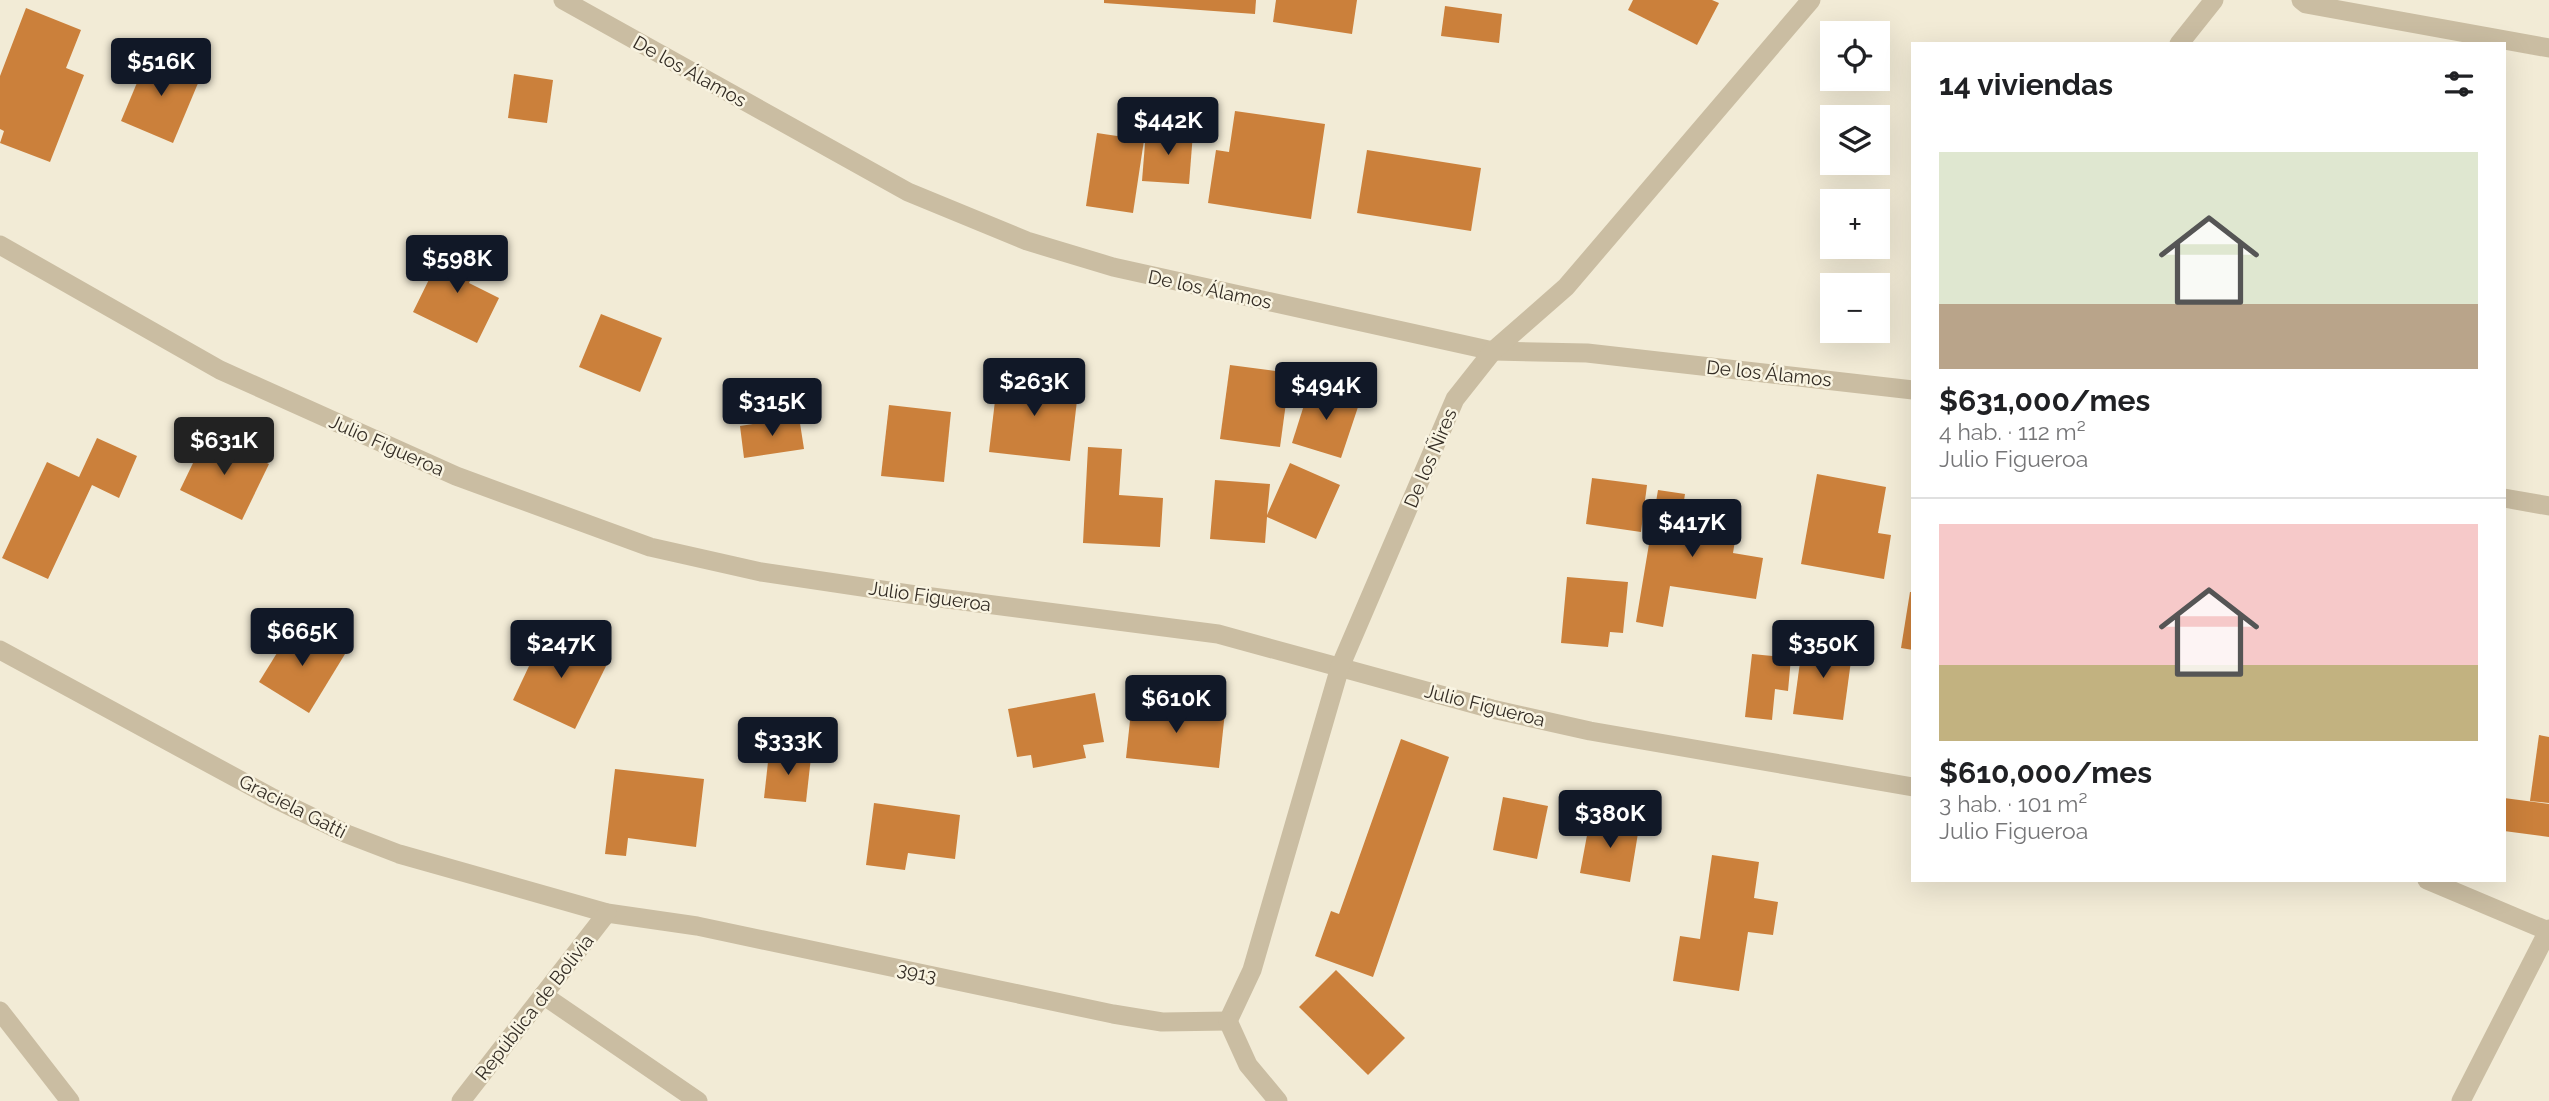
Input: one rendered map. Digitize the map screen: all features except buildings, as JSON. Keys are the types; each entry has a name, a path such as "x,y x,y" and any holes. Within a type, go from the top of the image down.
{"street":[{"name":"De los Álamos","path":"563,0 908,192 1027,240 1112,267 1493,351 1587,353 1911,390"},
{"name":"De los Ñires","path":"1228,1021 1251,970 1340,667 1455,399 1493,351 1566,286 1811,0"},
{"path":"2181,42 2214,0"},
{"path":"2301,0 2306,4 2549,48"},
{"name":"Julio Figueroa","path":"0,245 220,370 456,476 650,547 774,574 1218,634 1492,709 1590,730 1911,787"},
{"path":"2506,498 2549,506"},
{"name":"Graciela Gatti","path":"0,650 273,798 347,834 399,854 607,913"},
{"path":"2432,882 2548,930 2461,1101"},
{"name":"República de Bolivia","path":"461,1101 607,913"},
{"name":"3913","path":"607,913 697,926 1112,1014 1162,1022 1228,1021"},
{"path":"543,995 698,1101"},
{"path":"0,1011 70,1101"},
{"path":"1228,1021 1248,1065 1278,1101"}]}
